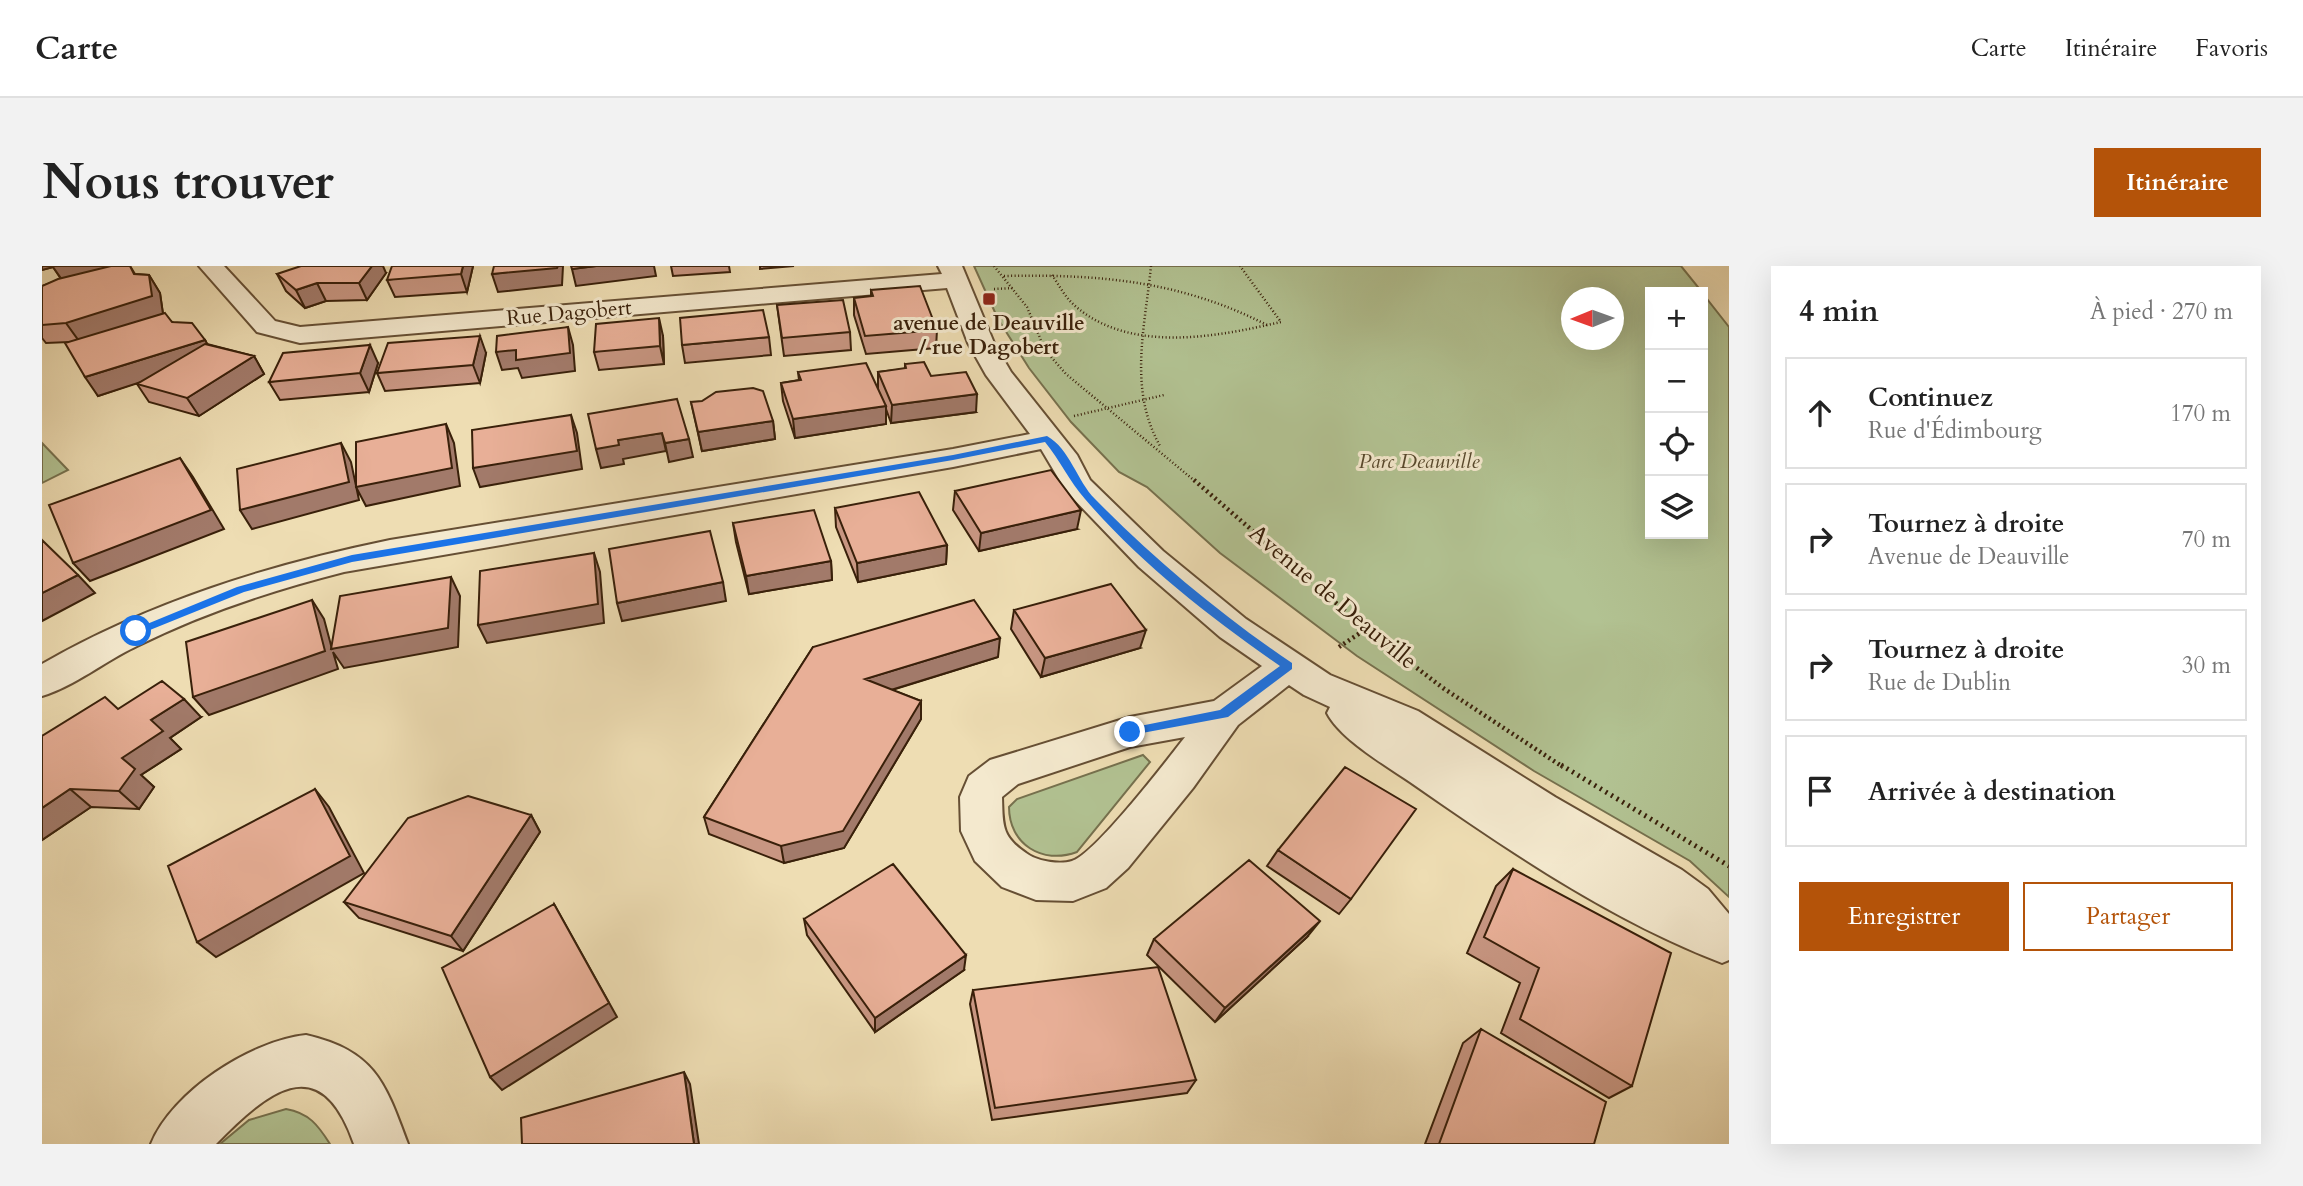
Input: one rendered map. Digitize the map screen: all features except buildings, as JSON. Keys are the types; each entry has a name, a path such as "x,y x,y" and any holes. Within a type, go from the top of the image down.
{"street":[{"name":"Rue Dagobert","path":"211,266 266,327 300,335 953,273"},
{"path":"953,273 990,362 1056,450 1077,484 1151,559 1233,628 1303,676 1382,740 1550,852 1655,913 1726,942"},
{"path":"42,682 100,649 169,617 240,589 317,566 390,551 953,457 1056,450"},
{"path":"1224,714 1113,855 1090,874 1073,881 1036,880 1018,873 990,848 982,831 981,797 984,788 1004,772 1130,732 1224,714 1303,676"},
{"path":"178,1144 258,1073 286,1062 313,1060 337,1071 358,1092 381,1144"}],"path":[{"name":"Avenue de Deauville","path":"993,266 1027,307 1045,350 1053,361 1167,455 1366,629 1443,688 1536,750 1729,866"},
{"path":"1152,266 1143,334 1143,400 1149,427 1167,455"},
{"path":"1052,275 1074,305 1086,315 1115,328 1143,334 1197,338 1281,322 1240,266"},
{"path":"1003,276 1052,275 1150,282 1223,303 1270,326"},
{"path":"1071,417 1164,395"},
{"path":"1339,647 1366,629"}],"green space":[{"name":"Parc Deauville","path":"974,266 1681,266 1698,287 1645,287 1645,539 1708,539 1708,300 1729,327 1729,897 1690,861 1534,771 1357,656 1220,553 1147,487 1119,472 1071,422 1029,368 998,319"},
{"path":"42,443 68,470 42,483"},
{"path":"1143,755 1150,762 1077,852 1052,856 1040,853 1021,841 1010,820 1009,807 1017,799"},
{"path":"286,1109 301,1113 312,1121 330,1144 220,1144 249,1120"}],"place":[{"name":"avenue de Deauville / rue Dagobert","path":"989,299"}],"route":[{"path":"136,631 240,589 352,558 1047,439 1066,461 1077,484 1151,559 1233,628 1288,666 1224,714 1130,732"}]}
